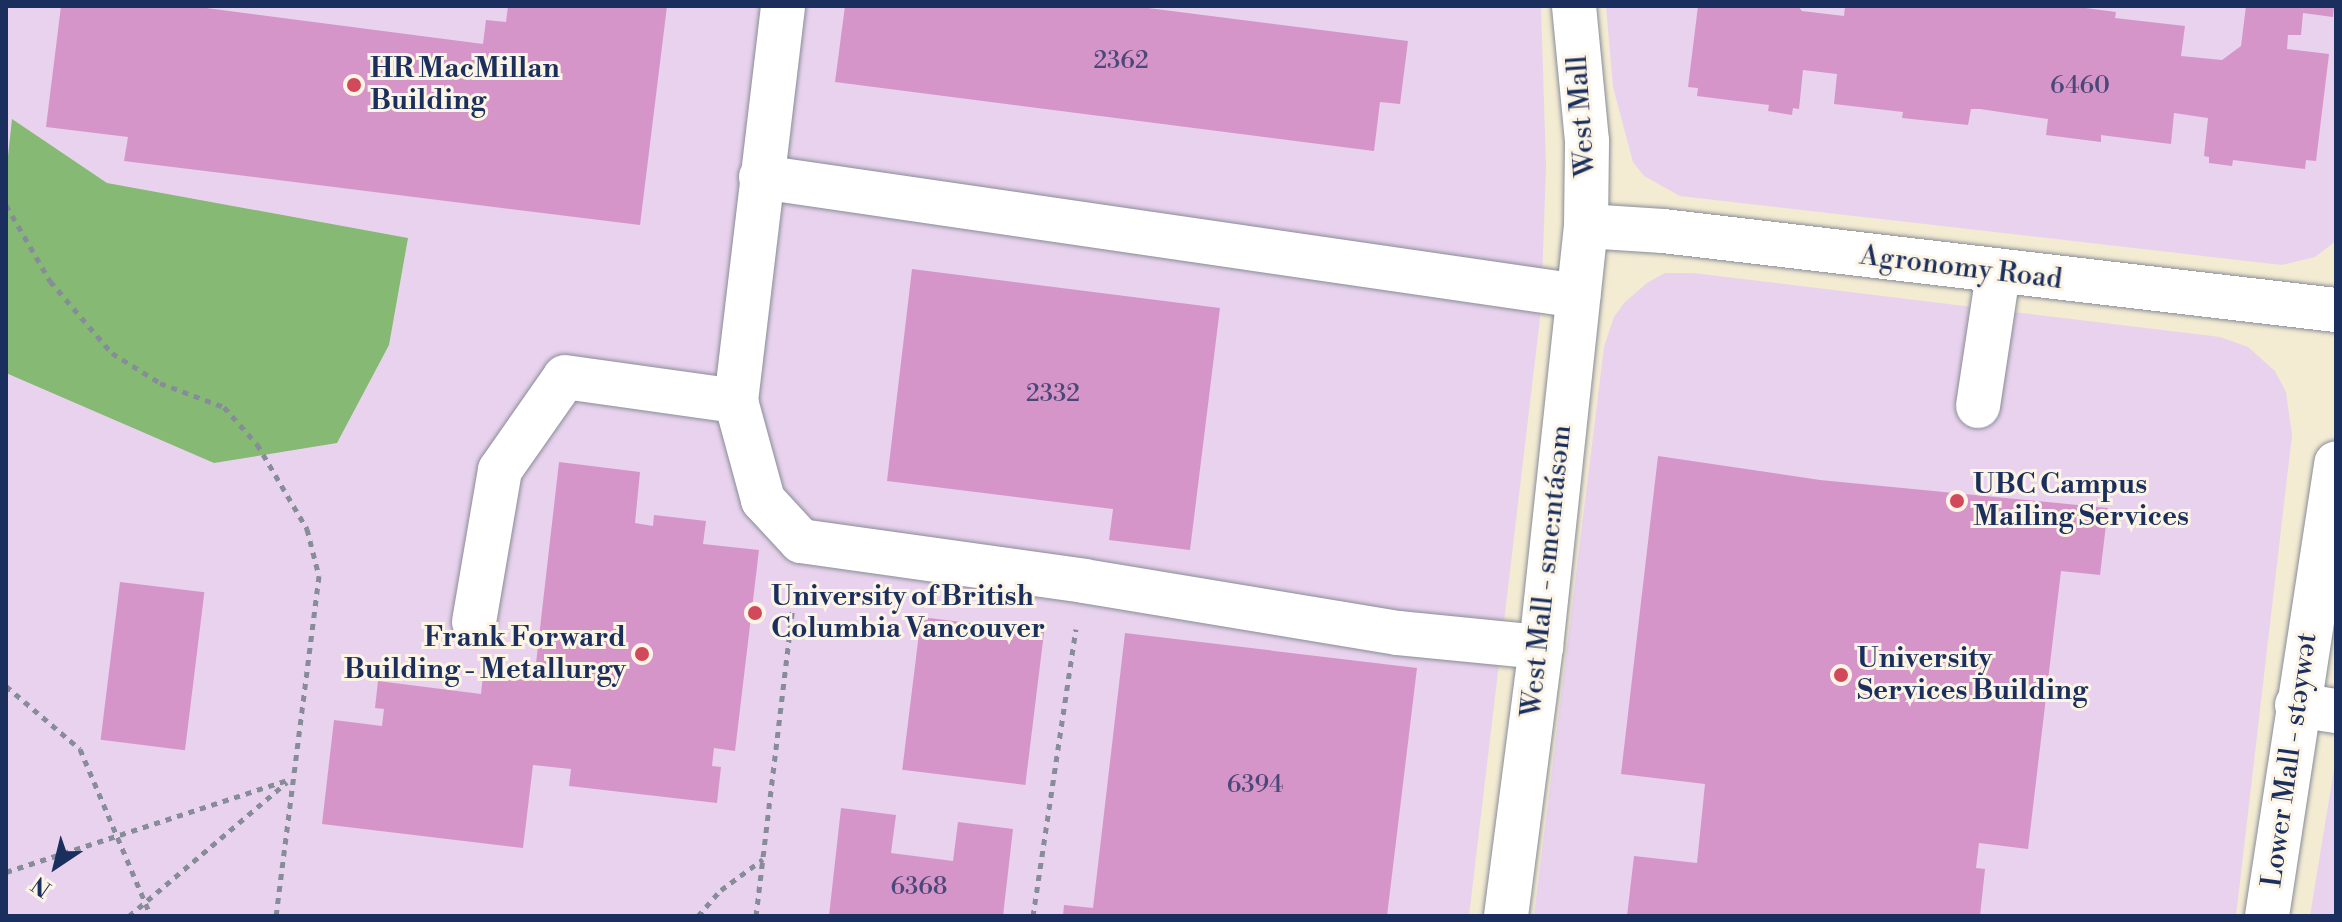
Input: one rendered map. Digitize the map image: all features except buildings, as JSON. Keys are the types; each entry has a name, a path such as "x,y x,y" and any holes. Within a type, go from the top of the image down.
{"street":[{"path":"783,6 736,401 763,500 801,541 1084,581 1398,633 1541,647"},
{"name":"West Mall","path":"1574,6 1587,141 1586,226"},
{"path":"761,177 1578,296"},
{"name":"Agronomy Road","path":"1586,226 1663,231 1998,273 2336,310"},
{"name":"West Mall - sme:ntásəm","path":"1506,916 1541,647 1586,226"},
{"path":"1978,406 1998,273"},
{"path":"474,622 500,470 565,377 736,401"},
{"name":"Lower Mall - stəywət","path":"2267,916 2316,708 2336,463"}],"path":[{"path":"6,205 50,281 112,353 160,383 224,407 257,444 307,529 319,576 276,916"},
{"path":"756,916 801,541"},
{"path":"1033,916 1084,581"},
{"path":"6,686 80,749 151,916"},
{"path":"6,872 291,779"},
{"path":"129,916 291,779"},
{"path":"698,916 721,890 764,859"}],"shaded area":[{"name":"University of British Columbia Vancouver","path":"6,6 1541,6 1546,167 1541,310 1469,916 6,916"},
{"path":"1606,6 2336,6 2336,241 2315,257 2282,265 1680,196 1644,176 1633,162 1613,87"},
{"path":"1665,273 1693,273 2220,337 2248,347 2275,371 2286,392 2292,435 2236,916 1534,916 1604,347 1614,317 1624,303 1647,283"},
{"path":"2336,757 2336,916 2310,916"}],"green space":[{"path":"12,119 107,183 408,238 389,345 337,443 214,463 6,373 6,175"}],"place":[{"name":"HR MacMillan Building","path":"354,85"},
{"name":"UBC Campus Mailing Services","path":"1957,501"},
{"name":"University of British Columbia Vancouver","path":"755,613"},
{"name":"Frank Forward Building - Metallurgy","path":"642,654"},
{"name":"University Services Building","path":"1841,675"}]}
